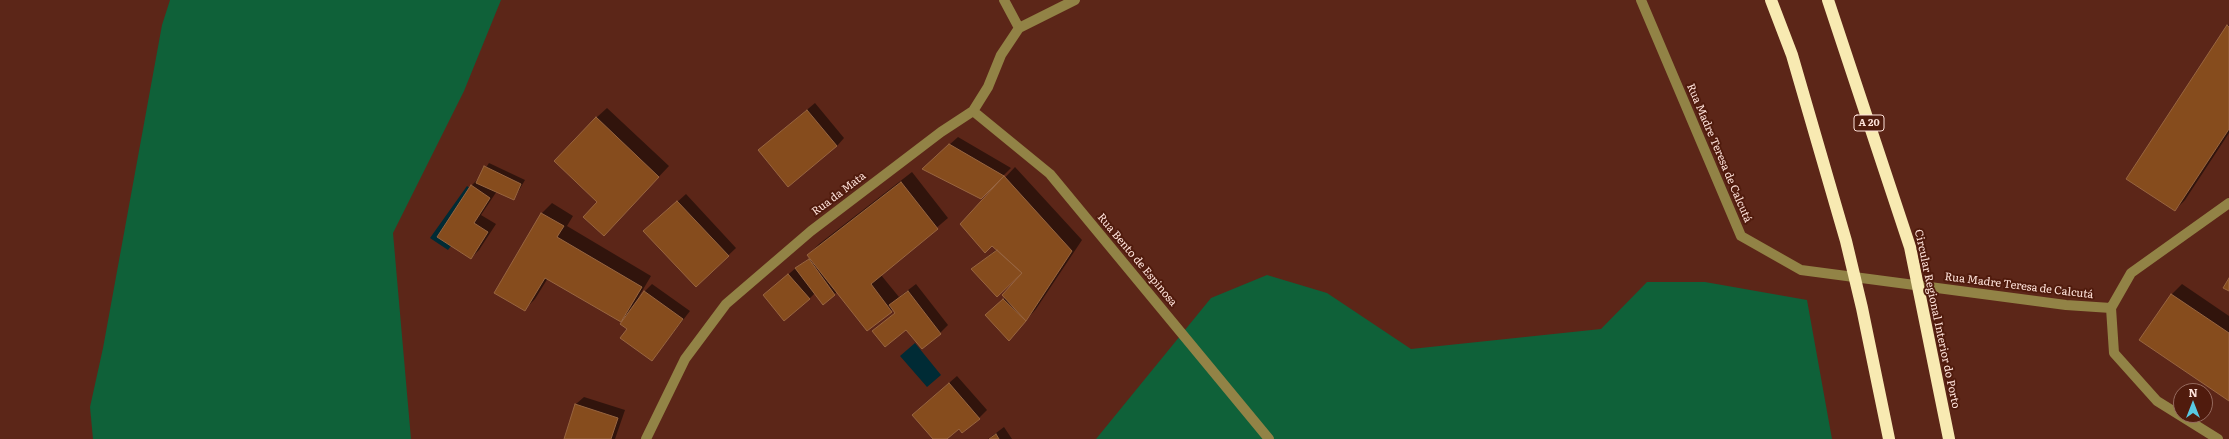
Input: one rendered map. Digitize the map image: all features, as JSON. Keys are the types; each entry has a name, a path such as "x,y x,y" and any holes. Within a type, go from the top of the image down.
{"highway":[{"path":"1771,0 1792,55 1846,241 1862,308 1889,439"},
{"name":"Circular Regional Interior do Porto","path":"1828,0 1910,247 1926,319 1949,439"}],"street":[{"path":"1004,0 1018,28 1075,0"},
{"name":"Rua Madre Teresa de Calcutá","path":"1641,0 1740,236 1801,270 2037,301 2111,308"},
{"name":"Rua da Mata","path":"646,439 685,359 726,304 811,231 941,132 973,111 988,87 1001,55 1018,28"},
{"name":"Rua Bento de Espinosa","path":"973,111 1050,174 1269,439"},
{"path":"2218,439 2157,401 2114,353 2111,308 2131,273 2229,203"}],"green space":[{"path":"170,0 501,0 464,91 393,233 411,439 93,439 90,407 103,348 162,25"},
{"path":"1267,275 1327,293 1411,349 1601,329 1647,282 1705,282 1807,300 1832,439 1096,439 1211,298"}],"water":[{"path":"467,186 485,199 448,250 430,238"},
{"path":"915,343 941,375 927,387 900,356"}],"building":[{"path":"2227,25 2229,27 2229,129 2175,211 2126,179"},
{"path":"807,110 837,146 788,187 758,150"},
{"path":"596,117 659,177 604,236 583,217 597,202 554,161"},
{"path":"949,144 1004,176 981,199 922,169"},
{"path":"484,166 521,184 514,200 476,183"},
{"path":"1004,176 1072,251 1026,321 1002,295 1022,273 992,246 985,253 960,224"},
{"path":"901,182 938,229 871,284 892,312 867,331 807,255"},
{"path":"471,185 490,198 474,223 488,232 471,259 437,237"},
{"path":"677,201 729,256 696,287 643,231"},
{"path":"541,213 564,226 557,237 642,287 621,322 545,278 525,311 494,293"},
{"path":"997,250 1022,273 997,297 971,269"},
{"path":"809,259 835,295 823,305 795,268"},
{"path":"788,274 810,299 784,321 763,295"},
{"path":"2229,278 2229,291 2223,288"},
{"path":"644,291 683,319 652,361 620,338 627,329 620,324"},
{"path":"908,291 941,334 922,349 906,330 885,347 872,331 895,313 889,305"},
{"path":"2171,294 2229,333 2229,401 2213,390 2213,383 2202,383 2139,340"},
{"path":"1003,299 1026,321 1009,341 985,315"},
{"path":"949,383 980,419 962,433 959,429 947,439 933,439 912,415"},
{"path":"575,404 618,418 611,439 564,439"},
{"path":"996,434 999,439 989,439"}]}
